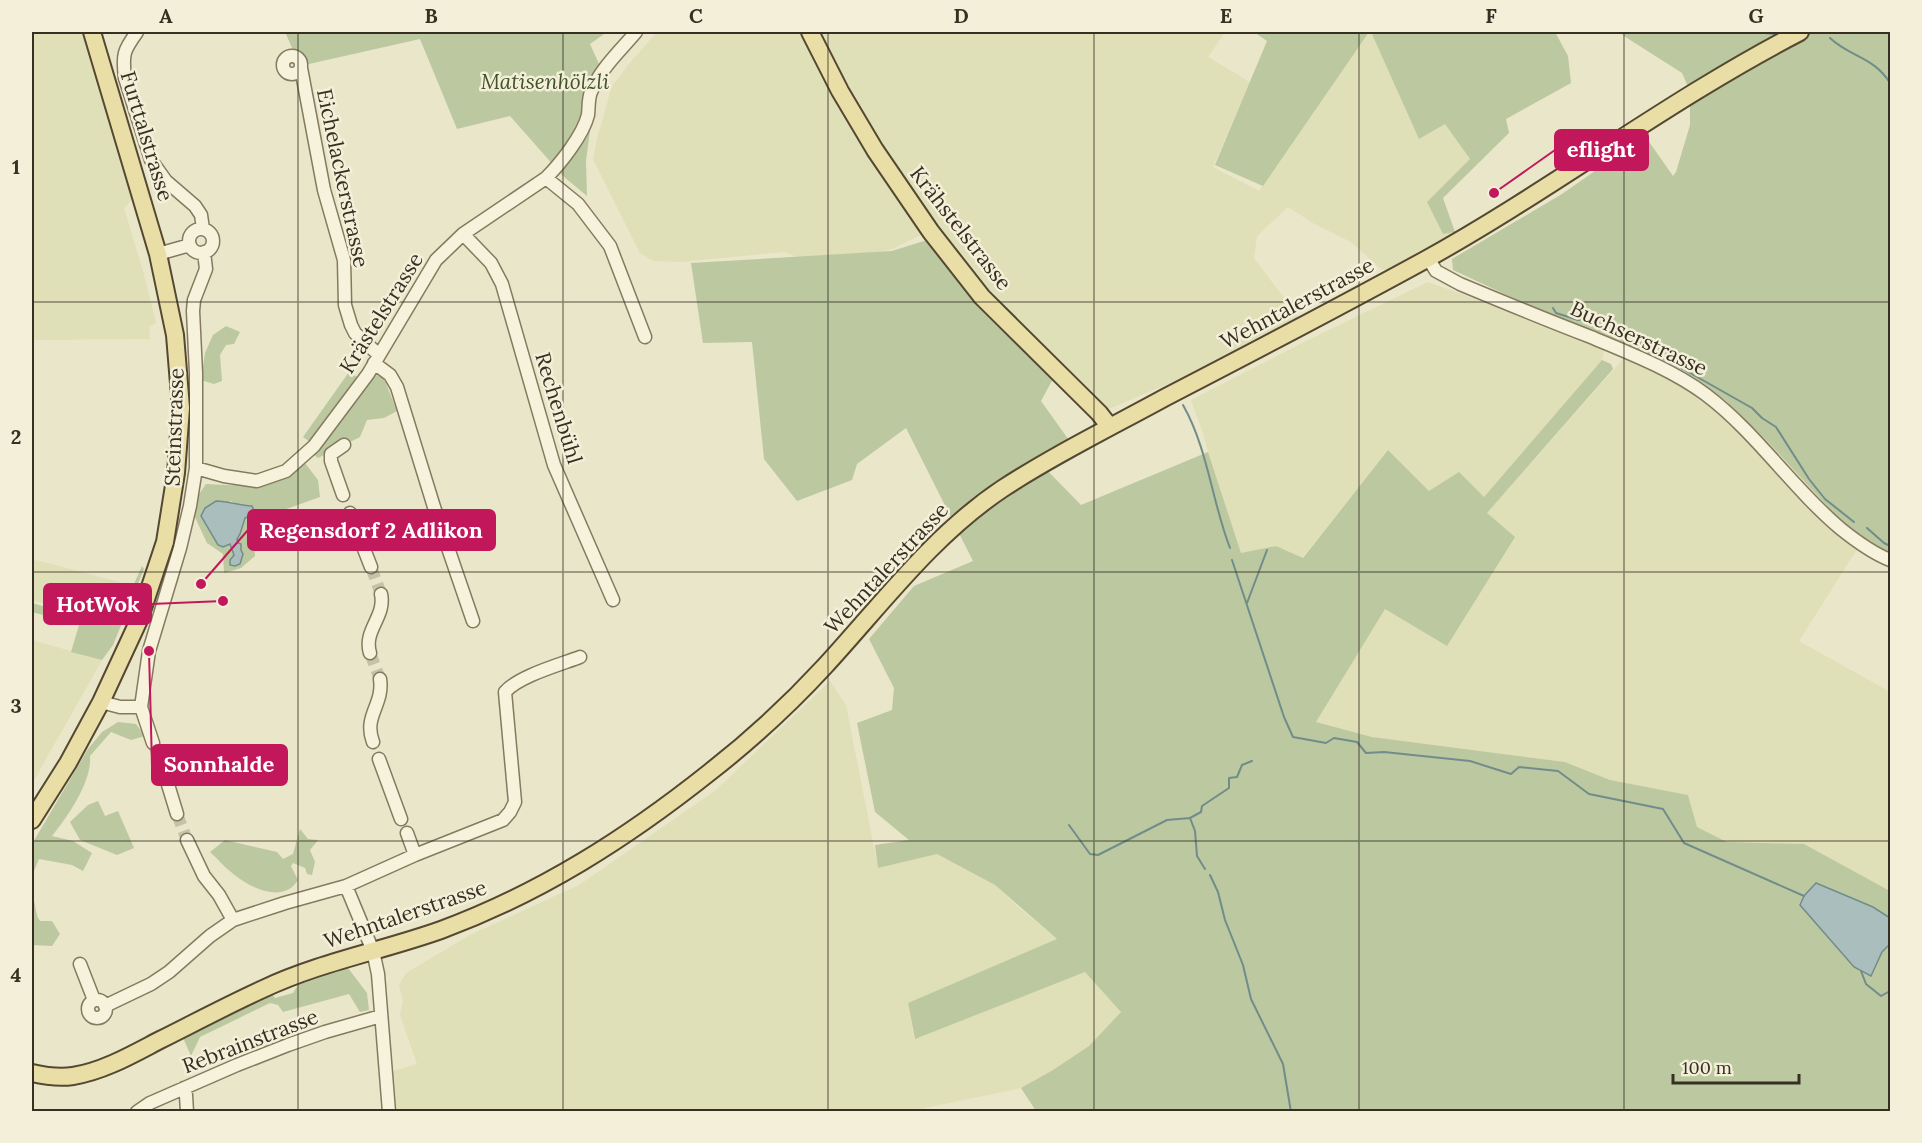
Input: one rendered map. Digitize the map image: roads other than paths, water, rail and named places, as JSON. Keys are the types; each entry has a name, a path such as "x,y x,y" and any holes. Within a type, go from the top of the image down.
{"main road":[{"name":"Furttalstrasse","path":"92,32 158,254"},
{"name":"Krähstelstrasse","path":"810,32 840,91 875,150 931,232 982,297 1099,413 1110,427"},
{"name":"Wehntalerstrasse","path":"32,1073 53,1077 74,1076 98,1069 285,979 325,964 435,932 477,916 561,876 664,807 714,769 792,701 917,561 975,508 1017,480 1110,427 1428,258 1538,192 1739,65 1800,32"},
{"path":"32,820 68,763 101,702 143,609 165,542 177,473 180,408 175,335 158,254"}],"street":[{"name":"Steinstrasse","path":"137,32 125,48 125,78 151,160 166,182 195,206 201,215 203,229 210,233 213,240 211,248 204,252 206,269 194,300 193,311 196,373 196,468 180,548 149,651 141,707"},
{"name":"Krästelstrasse","path":"196,468 224,476 257,481 286,471 314,446 377,359 436,260 462,234 546,178 553,170 582,129 588,115 590,94 600,75 636,32"},
{"name":"Eichelackerstrasse","path":"301,68 324,190 344,260 345,305 351,325 397,387 472,621"},
{"path":"546,178 578,204 610,246 645,337"},
{"path":"203,229 193,232 190,245 196,251 204,252"},
{"name":"Rechenbühl","path":"462,234 490,263 502,284 554,465 613,600"},
{"path":"158,254 190,245"},
{"name":"Buchserstrasse","path":"1428,258 1436,271 1450,280 1625,352 1677,376 1702,392 1726,410 1819,510 1860,544 1890,560"},
{"path":"343,495 330,461 331,454 344,445"},
{"path":"350,513 371,567"},
{"path":"370,653 368,645 370,632 380,616 381,594"},
{"path":"80,964 100,1003 151,984 233,920 346,886 415,855 503,820 515,802 505,692 511,685 580,657"},
{"path":"373,742 369,732 371,716 381,694 380,679"},
{"path":"101,702 120,707 141,707 153,743"},
{"path":"379,759 401,819"},
{"path":"162,765 177,814"},
{"path":"406,832 415,855"},
{"path":"187,840 204,876 219,895 233,920"},
{"path":"346,886 373,951 378,974 389,1112"},
{"name":"Rebrainstrasse","path":"137,1112 150,1103 184,1088 310,1036 381,1016"},
{"path":"184,1088 187,1112"}],"waterway":[{"path":"1755,32 1776,34"},
{"path":"1830,38 1869,62 1884,74 1890,83"},
{"path":"1553,308 1556,313 1578,320 1588,318 1598,326 1611,328 1625,335"},
{"path":"1638,342 1752,408 1776,427 1809,479 1825,499 1854,522"},
{"path":"1183,405 1204,457 1230,548"},
{"path":"1867,528 1890,546"},
{"path":"1247,603 1267,550"},
{"path":"1232,560 1284,717 1293,737 1326,743 1334,738 1357,742 1366,753 1384,752 1470,761 1511,774 1519,767 1558,771 1589,794 1663,809 1684,843 1804,896"},
{"path":"1069,825 1090,854 1098,855 1167,820 1190,818 1201,812 1202,806 1229,788 1229,778 1237,777 1242,765 1252,761"},
{"path":"1190,818 1195,831 1197,856 1205,869"},
{"path":"1210,875 1243,965 1251,999 1283,1064 1291,1112"},
{"path":"1861,971 1866,984 1881,996 1890,991"}],"tunnel":[{"path":"371,567 381,594"},
{"path":"370,653 380,679"},
{"path":"153,743 162,765"},
{"path":"177,814 187,840"}],"place":[{"name":"eflight","path":"1494,193"},
{"name":"Regensdorf 2 Adlikon","path":"201,584"},
{"name":"HotWok","path":"223,601"},
{"name":"Sonnhalde","path":"149,651"}],"park label":[{"name":"Matisenhölzli","path":"545,81"}]}
